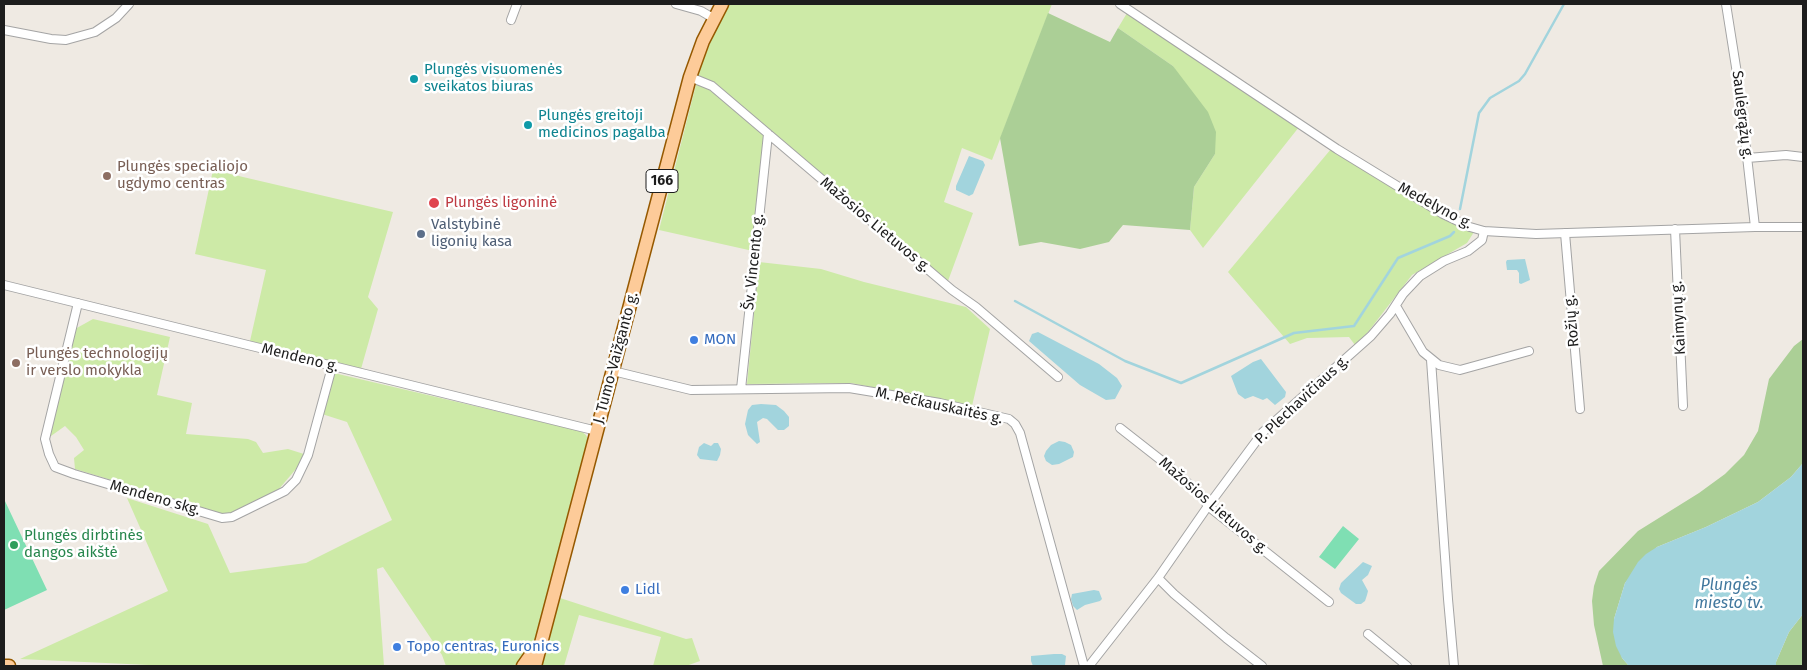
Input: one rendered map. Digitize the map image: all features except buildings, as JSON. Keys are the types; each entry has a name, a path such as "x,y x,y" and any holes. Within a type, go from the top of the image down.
{"main road":[{"name":"166","path":"690,77 713,18 722,4"},
{"name":"J. Tumo-Vaižganto g.","path":"535,666 690,77"},
{"name":"J. Tumo-Vaižganto g.","path":"523,666 541,638"},
{"path":"4,666 9,666"}],"street":[{"path":"4,30 66,40 95,32 116,18 129,4"},
{"path":"511,20 517,4"},
{"path":"676,4 700,11 713,18"},
{"name":"Medelyno g.","path":"1120,4 1337,149 1443,214 1458,222 1484,231 1508,234 1803,227"},
{"name":"Saulėgrąžų g.","path":"1726,4 1739,86 1755,227"},
{"name":"Mažosios Lietuvos g.","path":"690,77 712,86 952,290 976,307 1058,377"},
{"name":"Šv. Vincento g.","path":"741,389 768,134"},
{"path":"1747,158 1786,155 1803,157"},
{"name":"Kaimynų g.","path":"1675,229 1683,406"},
{"name":"P. Plechavičiaus g.","path":"1089,666 1158,578 1263,432 1371,336 1396,306 1403,294 1420,276 1444,261 1468,250 1482,240 1484,231"},
{"name":"Rožių g.","path":"1565,233 1580,409"},
{"name":"Mendeno g.","path":"4,285 597,431"},
{"name":"Mendeno skg.","path":"78,303 45,439 48,454 55,467 222,518 232,517 285,491 296,480 308,455 332,366"},
{"path":"1396,306 1423,352 1439,365 1460,370 1529,351"},
{"path":"1431,360 1454,666"},
{"name":"M. Pečkauskaitės g.","path":"613,371 691,390 849,388 940,403 1008,419 1016,424 1084,666"},
{"name":"Mažosios Lietuvos g.","path":"1120,428 1171,468 1201,495 1208,506 1329,602"},
{"path":"1158,578 1174,594 1262,666"},
{"path":"1368,634 1407,666"}],"green space":[{"path":"729,4 1052,4 992,160 962,148 944,202 973,213 948,281 765,128 753,251 659,230 700,69 717,25"},
{"path":"1048,13 1110,42 1118,28 1173,66 1208,112 1216,132 1215,154 1194,187 1190,230 1123,225 1109,242 1080,249 1041,242 1019,246 1000,138"},
{"path":"1127,13 1299,127 1203,248 1190,230 1194,187 1215,154 1173,66 1118,28"},
{"path":"1331,149 1433,213 1474,232 1467,243 1412,275 1368,332 1355,345 1349,337 1307,338 1290,344 1228,272"},
{"path":"213,170 393,212 368,297 378,309 361,369 250,341 266,270 195,254"},
{"path":"759,262 821,269 864,282 966,307 990,329 972,406 851,383 747,384"},
{"path":"93,319 170,337 157,395 192,403 186,434 248,439 256,442 263,453 288,449 304,454 301,463 279,489 227,515 75,469 74,458 84,450 76,437 65,426 51,436 49,433 75,329"},
{"path":"1803,339 1803,463 1791,477 1758,502 1706,527 1657,547 1625,583 1614,619 1622,658 1629,666 1603,666 1594,625 1592,601 1599,571 1638,531 1699,493 1725,474 1744,455 1758,431 1769,379 1794,346"},
{"path":"334,373 581,431 586,435 589,441 537,639 523,662 511,666 446,666 442,655 383,567 377,569 384,666 170,666 20,659 168,591 127,498 208,524 230,573 306,563 392,520 347,422 322,414"},
{"name":"Plungės dirbtinės dangos aikštė","path":"4,499 47,590 4,610"},
{"path":"1343,526 1359,539 1335,569 1319,557"},
{"path":"557,597 686,639 692,638 700,661 686,666 653,666 661,637 579,615 564,666 538,666"},
{"path":"1803,614 1803,666 1776,666 1789,632"}],"water":[{"path":"969,156 983,161 985,165 973,194 969,196 956,190 956,186"},
{"path":"1525,259 1530,280 1521,284 1519,283 1519,273 1517,270 1507,270 1506,262 1507,260"},
{"path":"1038,332 1099,364 1117,378 1122,386 1115,399 1106,400 1080,385 1029,341 1032,334"},
{"path":"1261,359 1286,392 1285,397 1275,405 1267,398 1263,400 1253,396 1245,399 1238,394 1231,376"},
{"path":"752,405 776,405 784,411 789,417 789,426 784,430 778,430 767,419 763,418 757,422 760,442 757,444 748,435 745,424 748,410"},
{"path":"1059,441 1071,445 1074,452 1073,457 1059,464 1052,465 1046,461 1044,456 1051,445"},
{"path":"704,443 711,446 714,443 718,443 721,449 717,461 700,459 697,455 699,447"},
{"name":"Plungės miesto tv.","path":"1803,463 1803,614 1789,632 1776,666 1629,666 1622,658 1616,646 1613,632 1614,619 1625,583 1638,562 1657,547 1706,527 1758,502 1791,477"},
{"path":"1363,562 1372,566 1368,575 1362,580 1368,591 1365,601 1361,604 1356,604 1341,593 1339,589 1341,583"},
{"path":"1094,590 1099,591 1102,599 1100,601 1085,605 1077,610 1073,606 1072,594"},
{"path":"1054,654 1066,656 1065,665 1033,666 1031,656"}],"waterway":[{"path":"1460,209 1479,113 1490,98 1519,81 1525,74 1564,4"},
{"path":"1015,301 1125,361 1181,383 1294,333 1354,326 1398,258 1450,236 1454,232"}],"place":[{"name":"Plungės visuomenės sveikatos biuras","path":"414,79"},
{"name":"Plungės greitoji medicinos pagalba","path":"528,125"},
{"name":"Plungės specialiojo ugdymo centras","path":"107,176"},
{"name":"Plungės ligoninė","path":"434,203"},
{"name":"Valstybinė ligonių kasa","path":"421,234"},
{"name":"MON","path":"694,340"},
{"name":"Plungės technologijų ir verslo mokykla","path":"16,363"},
{"name":"Plungės dirbtinės dangos aikštė","path":"14,545"},
{"name":"Lidl","path":"625,590"},
{"name":"Topo centras, Euronics","path":"397,647"}]}
